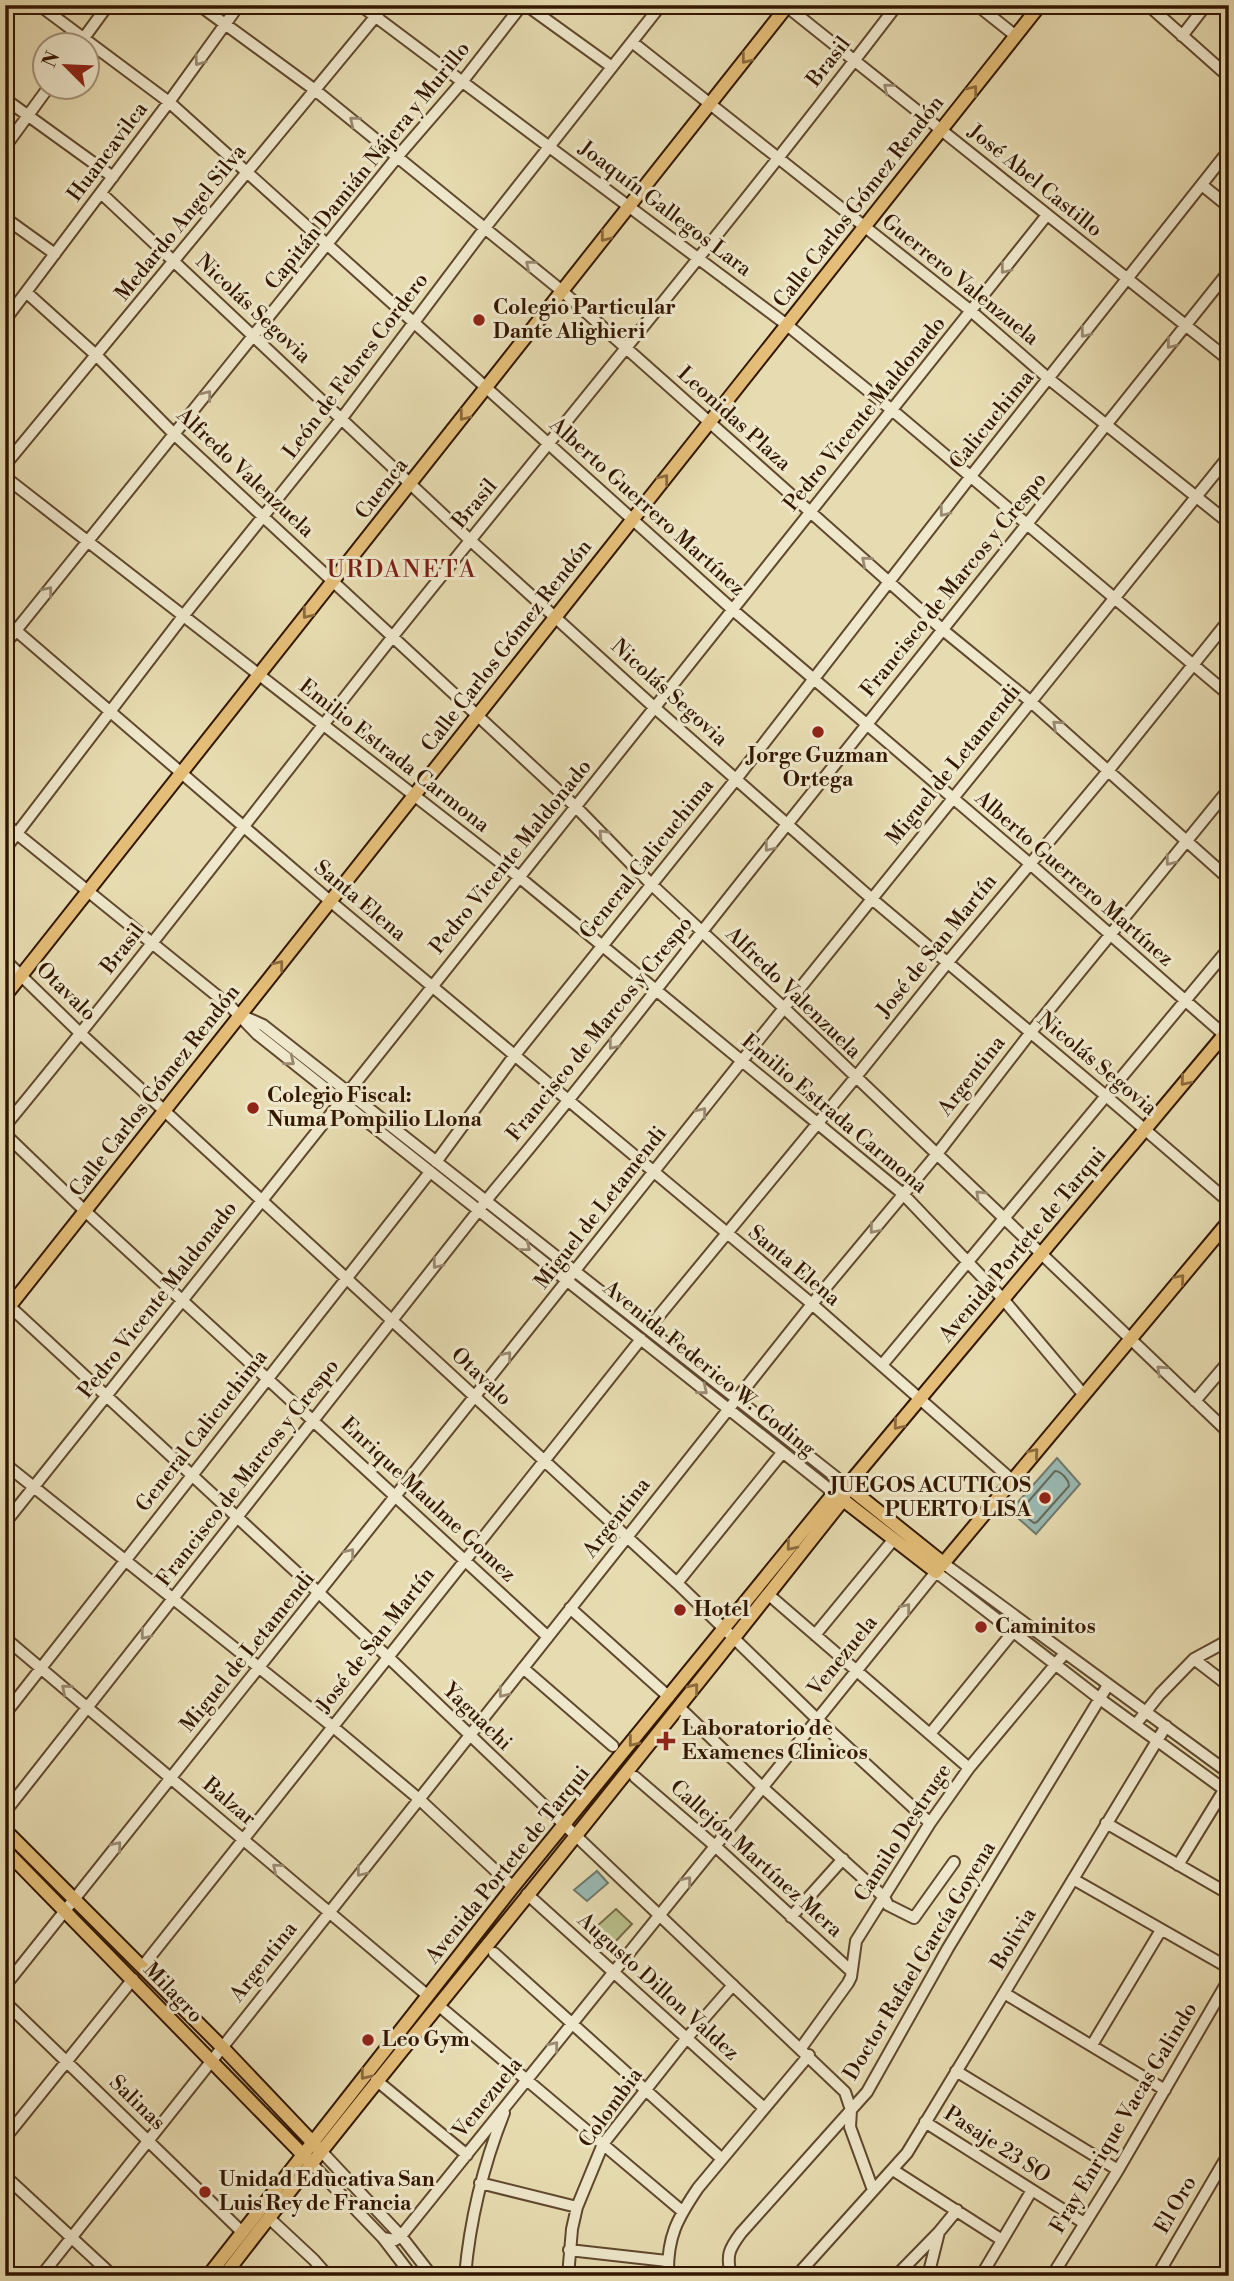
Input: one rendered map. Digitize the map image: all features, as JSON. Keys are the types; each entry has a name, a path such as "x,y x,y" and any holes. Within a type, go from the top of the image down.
{"main road":[{"name":"Calle Carlos Gómez Rendón","path":"7,1306 1040,5"},
{"name":"Cuenca","path":"5,996 786,6"},
{"name":"Avenida Portete de Tarqui","path":"729,1633 769,1595 847,1486 1227,1034"},
{"name":"Venezuela","path":"939,1567 1229,1221"},
{"name":"Avenida Federico W. Goding","path":"847,1486 939,1567"},
{"name":"Avenida Portete de Tarqui","path":"316,2146 376,2080 575,1836 674,1702 839,1497"},
{"name":"Avenida Federico W. Goding","path":"839,1497 894,1539 939,1567"},
{"name":"Avenida Portete de Tarqui","path":"229,2274 316,2146 427,1995 564,1826 674,1702"},
{"name":"Milagro","path":"5,1830 221,2046"},
{"name":"Milagro","path":"5,1850 307,2159"},
{"path":"221,2046 316,2146"},
{"name":"Avenida Portete de Tarqui","path":"208,2276 242,2232 307,2159"}],"street":[{"name":"Alberto Guerrero Martínez","path":"39,5 70,32"},
{"path":"88,32 108,5"},
{"name":"Leonidas Plaza","path":"199,5 315,90 562,291 943,630 1030,701 1229,879"},
{"name":"Huancavilca","path":"5,320 239,5"},
{"name":"Joaquín Gallegos Lara","path":"360,5 787,325 971,476 1229,695"},
{"name":"Medardo Angel Silva","path":"5,465 385,5"},
{"path":"524,5 612,67"},
{"name":"Capitán Damián Nájera y Murillo","path":"5,644 398,156 524,5"},
{"name":"León de Febres Cordero","path":"5,849 184,615 342,418 485,228 661,5"},
{"name":"Brasil","path":"5,1126 81,1034 470,540 779,158 897,5"},
{"path":"978,5 1016,36"},
{"path":"1148,5 1229,77"},
{"path":"1182,36 1206,5"},
{"name":"José Abel Castillo","path":"786,6 1229,360"},
{"name":"Guerrero Valenzuela","path":"632,42 971,311 1049,379 1229,523"},
{"name":"Alberto Guerrero Martínez","path":"102,56 169,102 733,610 1029,863 1185,1002 1227,1034"},
{"path":"5,99 113,177"},
{"path":"5,147 38,102"},
{"name":"Calicuchima","path":"889,582 1229,150"},
{"path":"1202,185 1229,207"},
{"name":"Nicolás Segovia","path":"101,193 470,540 655,708 872,899 1229,1202"},
{"name":"Pedro Vicente Maldonado","path":"5,1523 1047,215"},
{"path":"5,218 55,254"},
{"name":"Francisco de Marcos y Crespo","path":"5,1812 487,1200 568,1103 1229,271"},
{"name":"Alfredo Valenzuela","path":"26,292 97,356 175,435 576,807 652,885 1229,1433"},
{"name":"Miguel de Letamendi","path":"5,1986 952,798 1229,456"},
{"name":"Emilio Estrada Carmona","path":"5,477 519,877 903,1194 1003,1299 1083,1394"},
{"name":"General Calicuchima","path":"5,1714 433,1167 514,1056 737,778 889,582"},
{"name":"José de San Martín","path":"648,1329 1029,863 1108,771 1229,620"},
{"name":"Santa Elena","path":"5,621 568,1103 811,1304 1012,1480"},
{"name":"Argentina","path":"41,2276 811,1304 937,1154 1031,1032 1229,789"},
{"name":"Avenida Federico W. Goding","path":"5,824 240,1015 257,1034 344,1096 433,1167 480,1210 648,1329 847,1486"},
{"path":"882,1366 1229,948"},
{"name":"Otavalo","path":"5,960 81,1034 677,1583 817,1719 930,1823"},
{"name":"Enrique Maulme Gomez","path":"5,1133 548,1637"},
{"name":"Avenida Federico W. Goding","path":"433,1167 487,1200 641,1339 839,1497"},
{"name":"Yaguachi","path":"7,1306 387,1656 845,2092 851,2110 850,2127 873,2190"},
{"name":"José de San Martín","path":"142,1967 641,1339"},
{"path":"1195,1401 1229,1361"},
{"path":"677,1583 782,1452"},
{"path":"5,1464 332,1726 419,1799 513,1887"},
{"path":"815,1635 894,1539"},
{"name":"Avenida Federico W. Goding","path":"939,1567 1013,1632 1226,1791"},
{"name":"Avenida Federico W. Goding","path":"939,1567 1065,1653 1229,1773"},
{"name":"Venezuela","path":"401,2236 939,1567"},
{"path":"769,1595 969,1768"},
{"path":"570,1608 843,1859 888,1905 912,1918 915,1917 954,1862"},
{"path":"930,1734 1013,1632"},
{"name":"Balzar","path":"5,1638 427,1995"},
{"path":"1136,1724 1194,1659 1229,1640"},
{"name":"Camilo Destruge","path":"668,2276 667,2261 673,2230 682,2211 805,2052 848,1983 856,1941 930,1823 969,1768 1065,1653"},
{"path":"1194,1659 1229,1686"},
{"path":"523,1668 613,1746"},
{"name":"Doctor Rafael García Goyena","path":"731,2276 729,2249 867,2092 948,1948 1108,1685"},
{"name":"Bolivia","path":"794,2276 907,2153 1166,1726"},
{"name":"Callejón Martínez Mera","path":"635,1777 852,1971"},
{"path":"1178,1866 1226,1791"},
{"path":"1105,1823 1229,1894"},
{"path":"792,1917 843,1859"},
{"path":"1073,1879 1229,1968"},
{"name":"Augusto Dillon Valdez","path":"527,1894 764,2108"},
{"path":"1092,2045 1161,1930"},
{"path":"494,1953 722,2159"},
{"path":"5,2138 133,1979"},
{"name":"Fray Enrique Vacas Galindo","path":"1052,2276 1118,2170 1229,1979"},
{"name":"Colombia","path":"568,2276 569,2250 577,2207 603,2144 686,2039 733,1985"},
{"path":"1004,1993 1165,2090"},
{"name":"Salinas","path":"5,2001 242,2232"},
{"path":"438,2005 682,2211"},
{"path":"956,2071 1118,2170"},
{"path":"376,2080 467,2155"},
{"path":"845,2092 867,2092"},
{"path":"465,2276 472,2217 480,2183 492,2142 509,2102"},
{"name":"Pasaje 23 SO","path":"925,2122 1084,2223"},
{"path":"316,2146 401,2236 432,2276"},
{"name":"El Oro","path":"1157,2276 1229,2153"},
{"path":"307,2159 383,2238 406,2274"},
{"path":"893,2170 1002,2240"},
{"path":"5,2176 113,2276"},
{"path":"480,2183 577,2207"},
{"path":"981,2276 1032,2190"},
{"path":"896,2276 957,2210"},
{"path":"269,2218 328,2276"},
{"path":"928,2276 939,2232"},
{"path":"383,2238 395,2240 401,2236"},
{"path":"569,2250 667,2261"},
{"path":"1225,2276 1229,2270"}],"green space":[{"path":"616,1909 632,1924 613,1944 596,1927"}],"water":[{"name":"JUEGOS ACUTICOS PUERTO LISA","path":"1057,1458 1080,1484 1036,1534 1010,1511"},
{"path":"597,1871 608,1883 587,1901 574,1890"}],"place":[{"name":"Colegio Particular Dante Alighieri","path":"479,320"},
{"name":"Jorge Guzman Ortega","path":"818,732"},
{"name":"Colegio Fiscal: Numa Pompilio Llona","path":"253,1108"},
{"name":"JUEGOS ACUTICOS PUERTO LISA","path":"1045,1498"},
{"name":"Hotel","path":"680,1610"},
{"name":"Caminitos","path":"981,1627"},
{"name":"Laboratorio de Examenes Clinicos","path":"666,1741"},
{"name":"Leo Gym","path":"368,2040"},
{"name":"Unidad Educativa San Luis Rey de Francia","path":"205,2192"}],"district":[{"name":"URDANETA","path":"402,570"}]}
